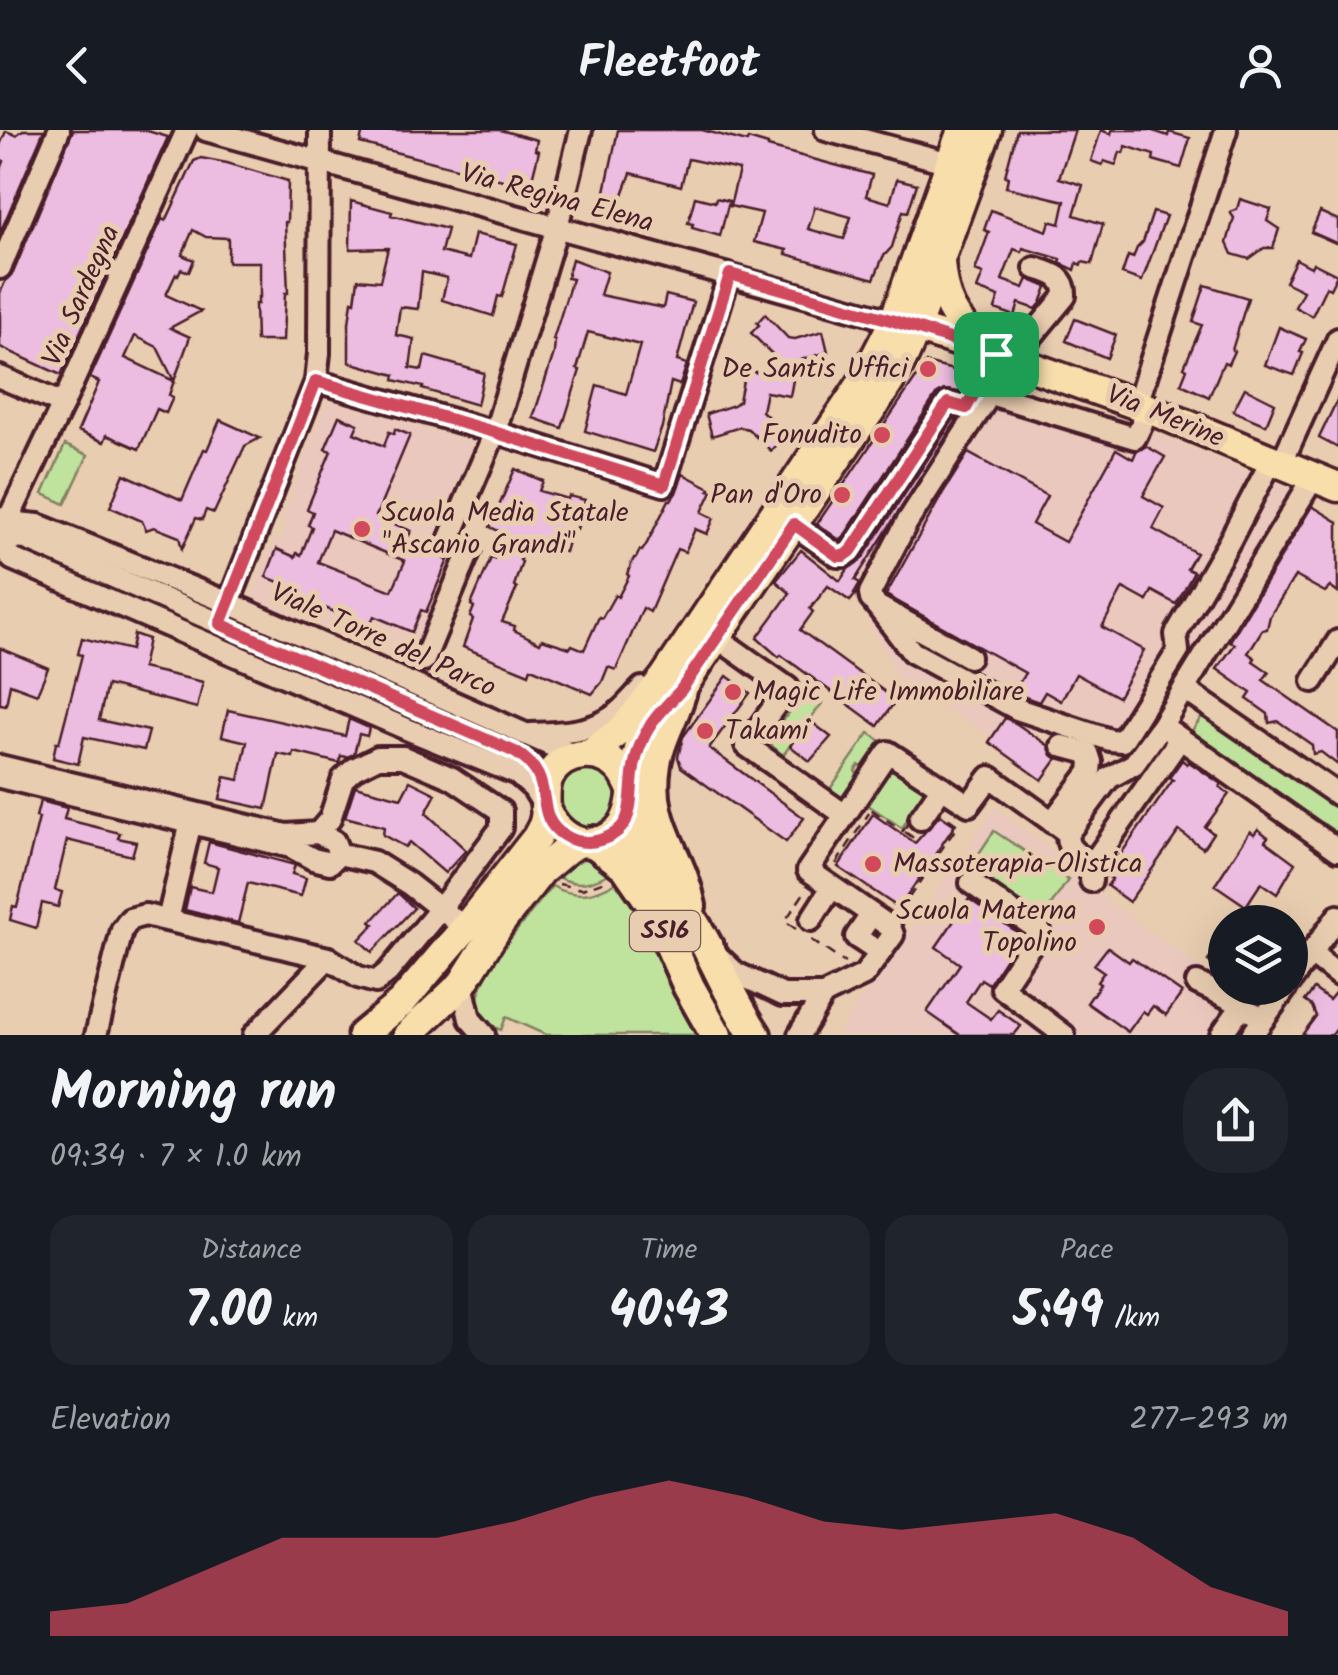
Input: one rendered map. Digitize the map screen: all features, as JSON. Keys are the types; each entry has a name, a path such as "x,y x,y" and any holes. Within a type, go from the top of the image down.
{"highway":[{"name":"SS16","path":"672,684 676,708 659,744 654,796 665,842 687,888 699,932"},
{"name":"SS16","path":"630,803 632,832 643,856 699,932 736,1008 755,1035"},
{"name":"SS16","path":"587,842 626,866 653,905 689,987 716,1035"}],"main road":[{"path":"362,1035 401,1003 466,928 537,836 545,821 544,799 550,775 561,764 624,728 672,684 716,637 794,524 899,365 904,324 962,130"},
{"path":"408,1035 462,984 501,922 541,871 567,849 608,838 620,829 630,803 643,738 672,684 862,383 904,324 940,260 987,130"},
{"name":"Via Merine","path":"940,260 942,284 953,315 964,329 1000,355"},
{"name":"Via Merine","path":"904,324 1143,407 1326,482"},
{"path":"582,755 608,759 623,771 630,803"},
{"path":"544,799 551,824 564,836 587,842"}],"street":[{"path":"0,268 59,130"},
{"name":"Via Sardegna","path":"2,528 64,404 187,130"},
{"name":"Via Regina Elena","path":"206,130 904,324"},
{"path":"220,624 316,381 320,130"},
{"path":"424,660 470,549 449,540 494,432 581,130"},
{"path":"826,130 950,163"},
{"path":"990,394 1134,438 1141,428 1143,407 1226,130"},
{"path":"794,524 838,556 851,551 948,403 966,408 1000,355 1065,296 1059,277 1035,268"},
{"path":"316,381 664,485 730,274"},
{"path":"1000,355 990,394 914,510 872,587 871,599 912,652 1016,709 1122,741 1178,651 1176,634 1276,462 1338,339"},
{"path":"0,377 64,404"},
{"path":"1060,827 1109,778 1134,764 1326,482"},
{"name":"Viale Torre del Parco","path":"2,528 38,524 582,755"},
{"path":"2,528 1,548 12,559 517,774 544,799"},
{"name":"Viale Torre del Parco","path":"2,528 515,752 530,761 539,774 544,799"},
{"path":"877,606 970,657"},
{"path":"716,637 788,688 746,746 854,809"},
{"path":"1312,681 1338,640"},
{"path":"529,734 569,732 597,724 613,717 643,687 672,684"},
{"path":"1184,689 1338,795"},
{"path":"1162,725 1338,850"},
{"path":"699,932 736,973 783,995 823,995 864,975 893,935 890,927 808,870 854,809 888,752 968,805 990,777 1060,827 1068,846 1086,859 1092,871 1180,738"},
{"path":"1060,827 1090,772 1091,762 1088,753 1062,746"},
{"path":"96,1035 122,930 130,919 144,915 328,958 376,982 441,908 501,828 501,811 452,778 403,757 378,757 343,779 330,819 318,833"},
{"path":"0,766 291,847 314,859 330,863 339,854"},
{"path":"0,777 286,835 318,833 334,842 339,854"},
{"path":"928,814 942,786"},
{"path":"168,920 192,818"},
{"path":"339,854 374,862 466,928"},
{"path":"806,930 826,879"},
{"path":"971,883 1040,930 1002,988 1064,1035"},
{"path":"1308,957 1338,916"},
{"path":"1310,954 1338,975"},
{"path":"254,1035 328,958"},
{"path":"1197,983 1235,1001 1254,1021"},
{"path":"462,984 470,1019 484,1035"},
{"path":"799,1035 823,995"},
{"path":"1221,1035 1236,1014 1254,1021"}],"path":[{"path":"892,763 930,789 904,831 854,809 892,763"},
{"path":"851,967 806,930 784,922 826,879 870,814 854,809"},
{"path":"900,911 958,825 928,814"}],"shaded area":[{"path":"989,380 1095,411 1293,489 1127,756 1040,728 1035,736 1007,716 993,736 903,687 854,593 861,584 855,579"},
{"name":"Scuola Media Statale \"Ascanio Grandi\"","path":"327,400 474,443 429,551 456,563 414,661 252,597 274,539 281,541 287,525 281,522"},
{"path":"994,808 1084,874 1080,881 1208,974 1208,1005 1233,1005 1211,1035 837,1035"}],"green space":[{"path":"65,445 88,455 65,504 43,494"},
{"path":"806,691 823,702 783,755 772,746 770,737"},
{"path":"1203,715 1338,810 1338,834 1191,732"},
{"path":"869,733 881,741 863,768 859,765 855,771 858,775 840,800 828,792"},
{"path":"891,765 927,789 902,828 865,803"},
{"path":"587,770 607,779 616,799 607,819 587,828 567,819 558,799 567,779"},
{"path":"994,831 1068,880 1042,919 968,870"},
{"path":"585,858 617,869 601,878 578,883 554,874 570,860"},
{"path":"624,877 704,1035 546,1035 506,1017 501,1030 484,1020 478,1009 478,996 493,963 552,886 571,893 590,893"}],"building":[{"path":"23,130 44,130 0,233 0,172 4,161 0,159 0,145 6,131 16,135"},
{"path":"73,130 144,130 168,137 61,375 0,347 0,293 13,273"},
{"path":"363,130 500,130 537,140 535,150 539,151 530,187 360,143"},
{"path":"618,130 702,130 747,142 748,139 872,175 866,196 890,203 897,179 917,184 908,212 903,211 892,247 874,279 754,242 762,213 730,206 739,170 688,159 681,186 631,173 621,200 604,196","holes":["815,207 851,217 844,239 808,229"]},
{"path":"1017,130 1075,130 1059,178 1083,185 1074,215 1103,224 1092,264 1077,263 1075,270 1060,263 1061,259 1014,249 1002,280 1024,288 1028,279 1047,287 1036,309 1019,303 1015,316 995,309 999,297 977,289 983,274 975,271 989,232 984,230 991,210 1047,231 1050,221 1060,224 1065,201 1006,187 1005,176"},
{"path":"1101,130 1111,134 1112,130 1150,130 1190,138 1181,168 1126,146 1116,165 1104,161 1102,165 1091,161"},
{"path":"201,158 227,163 288,181 288,293 283,341 256,341 260,262 228,262 228,238 206,237 193,230 182,255 194,260 189,272 181,269 176,274 166,295 201,311 170,328 190,337 169,395 173,397 166,413 157,409 139,449 107,435 104,442 78,431 99,382 90,378 162,219 166,221 194,161","holes":["135,336 157,347 174,381 125,358"]},
{"path":"695,197 729,201 720,236 692,228 693,224 688,223"},
{"path":"1240,199 1271,209 1267,221 1279,229 1273,248 1264,248 1249,259 1232,254 1227,243 1234,218 1230,212 1237,209"},
{"path":"351,201 447,229 441,252 469,259 475,234 517,244 493,316 442,300 447,278 422,272 418,309 400,307 396,335 414,339 410,368 422,370 425,356 484,373 477,405 349,362 349,323 358,279 380,281 388,248 350,249"},
{"path":"1153,212 1166,216 1142,281 1122,274 1128,256 1133,258 1143,242"},
{"path":"1320,212 1338,220 1338,244 1311,232"},
{"path":"572,259 607,272 600,295 663,308 666,295 693,302 677,361 687,364 680,385 671,382 653,452 585,431 597,385 626,394 640,345 588,332 562,428 533,418 554,353 553,340 572,279 567,278"},
{"path":"1296,259 1337,275 1330,289 1326,287 1312,316 1295,307 1303,291 1285,282"},
{"path":"1205,285 1248,298 1234,351 1228,364 1224,362 1209,397 1181,384 1202,325 1193,322"},
{"path":"765,314 788,338 823,331 828,352 796,364 790,396 766,392 762,411 784,433 771,451 748,429 740,427 712,436 706,414 739,401 745,370 769,375 773,355 751,333"},
{"path":"1075,319 1116,335 1107,358 1066,341"},
{"path":"1279,327 1306,339 1294,375 1265,365"},
{"path":"926,363 969,374 959,392 944,390 936,395 841,541 817,524"},
{"path":"1245,388 1275,403 1266,425 1233,411"},
{"path":"1338,398 1338,448 1319,438"},
{"path":"339,416 358,424 354,433 384,446 389,432 394,434 395,429 410,435 376,516 411,531 406,543 448,560 426,612 421,610 412,632 374,616 368,631 341,619 342,615 296,596 294,601 280,595 284,584 266,577 277,549 295,557 297,553 301,555 312,527 308,525 313,512 307,509 331,451 325,449","holes":["331,530 405,561 392,591 318,562"]},
{"path":"954,419 957,420 855,580 860,583 856,594 850,601 828,586 800,630 896,700 878,726 757,638 790,593 776,581 801,550 840,581 862,559"},
{"path":"220,420 260,438 245,446 214,513 206,510 202,520 196,518 182,549 179,537 154,527 146,530 142,521 110,507 124,474 182,500"},
{"path":"1146,446 1165,457 1143,496 1164,508 1153,529 1196,553 1187,569 1194,572 1176,604 1152,591 1147,601 1123,588 1102,627 1144,650 1118,697 1076,674 1061,701 1045,692 1039,702 1022,696 1014,692 1025,673 886,595 968,453 1047,496 1032,524 1065,542 1116,449 1133,459"},
{"path":"515,469 543,481 539,491 585,500 565,552 533,543 520,560 514,586 517,588 502,622 540,643 542,639 584,650 599,617 602,618 615,595 618,597 634,558 646,545 683,474 712,491 702,512 714,518 707,534 695,529 685,552 677,549 650,612 643,608 616,670 608,667 592,694 531,668 529,674 463,647 473,619 471,605 505,534 490,527"},
{"path":"1312,506 1338,522 1338,593 1330,587 1325,592 1295,576 1270,616 1267,629 1262,630 1248,653 1269,672 1263,680 1338,732 1338,765 1321,752 1313,754 1312,745 1278,721 1269,723 1268,714 1247,699 1251,693 1217,669"},
{"path":"134,634 148,639 142,668 203,682 197,708 107,685 99,720 149,731 144,750 84,737 78,764 53,758 82,655 78,654 82,638 131,650"},
{"path":"0,648 48,668 37,694 10,684 6,705 0,704"},
{"path":"727,676 750,693 709,748 804,818 786,842 681,767 678,757 683,737"},
{"path":"228,710 345,736 349,719 369,728 367,736 359,734 354,754 341,756 339,763 294,752 293,757 278,754 266,809 220,799 225,777 239,780 247,742 222,736"},
{"path":"1005,718 1049,746 1057,759 1042,780 989,742"},
{"path":"809,720 831,737 810,761 790,746"},
{"path":"1182,760 1221,784 1229,794 1205,827 1213,833 1203,848 1179,831 1129,902 1107,886 1112,879 1106,875 1173,780 1169,778"},
{"path":"410,781 436,794 426,813 466,850 445,873 409,842 405,847 383,835 384,827 345,817 355,786 401,798"},
{"path":"40,801 67,808 64,819 120,833 118,838 136,842 132,856 67,840 55,890 62,892 58,907 42,903 36,928 10,920 13,906 17,907"},
{"path":"873,814 915,843 940,815 955,825 899,908 838,867"},
{"path":"1258,829 1268,837 1265,841 1295,863 1277,894 1261,883 1245,905 1215,885 1250,831 1254,834"},
{"path":"209,842 295,865 292,874 306,878 301,896 248,883 238,923 185,910 190,887 212,892 218,867 204,863"},
{"path":"398,893 414,908 372,952 359,940"},
{"path":"969,899 1021,935 989,984 981,979 966,1002 991,1019 998,1010 1021,1026 1014,1035 960,1035 927,1012 960,964 936,947"},
{"path":"1108,947 1129,962 1132,958 1182,993 1166,1015 1153,1006 1147,1014 1143,1011 1128,1032 1087,1003 1104,972 1094,965"},
{"path":"1314,989 1329,1000 1338,989 1338,1027 1332,1035 1302,1035 1316,1016 1308,997"}],"place":[{"name":"De Santis Uffici","path":"928,369"},
{"name":"Fonudito","path":"882,435"},
{"name":"Pan d'Oro","path":"842,495"},
{"name":"Scuola Media Statale \"Ascanio Grandi\"","path":"362,529"},
{"name":"Magic Life Immobiliare","path":"733,692"},
{"name":"Takami","path":"705,731"},
{"name":"Massoterapia-Olistica","path":"873,864"},
{"name":"Scuola Materna Topolino","path":"1097,927"}],"route":[{"path":"730,274 996,354 966,408 948,403 851,551 838,556 794,524 681,690 658,714 643,738 628,817 608,838 580,842 564,836 551,824 544,808 539,774 530,761 515,752 220,624 316,381 664,485 730,274"}]}
